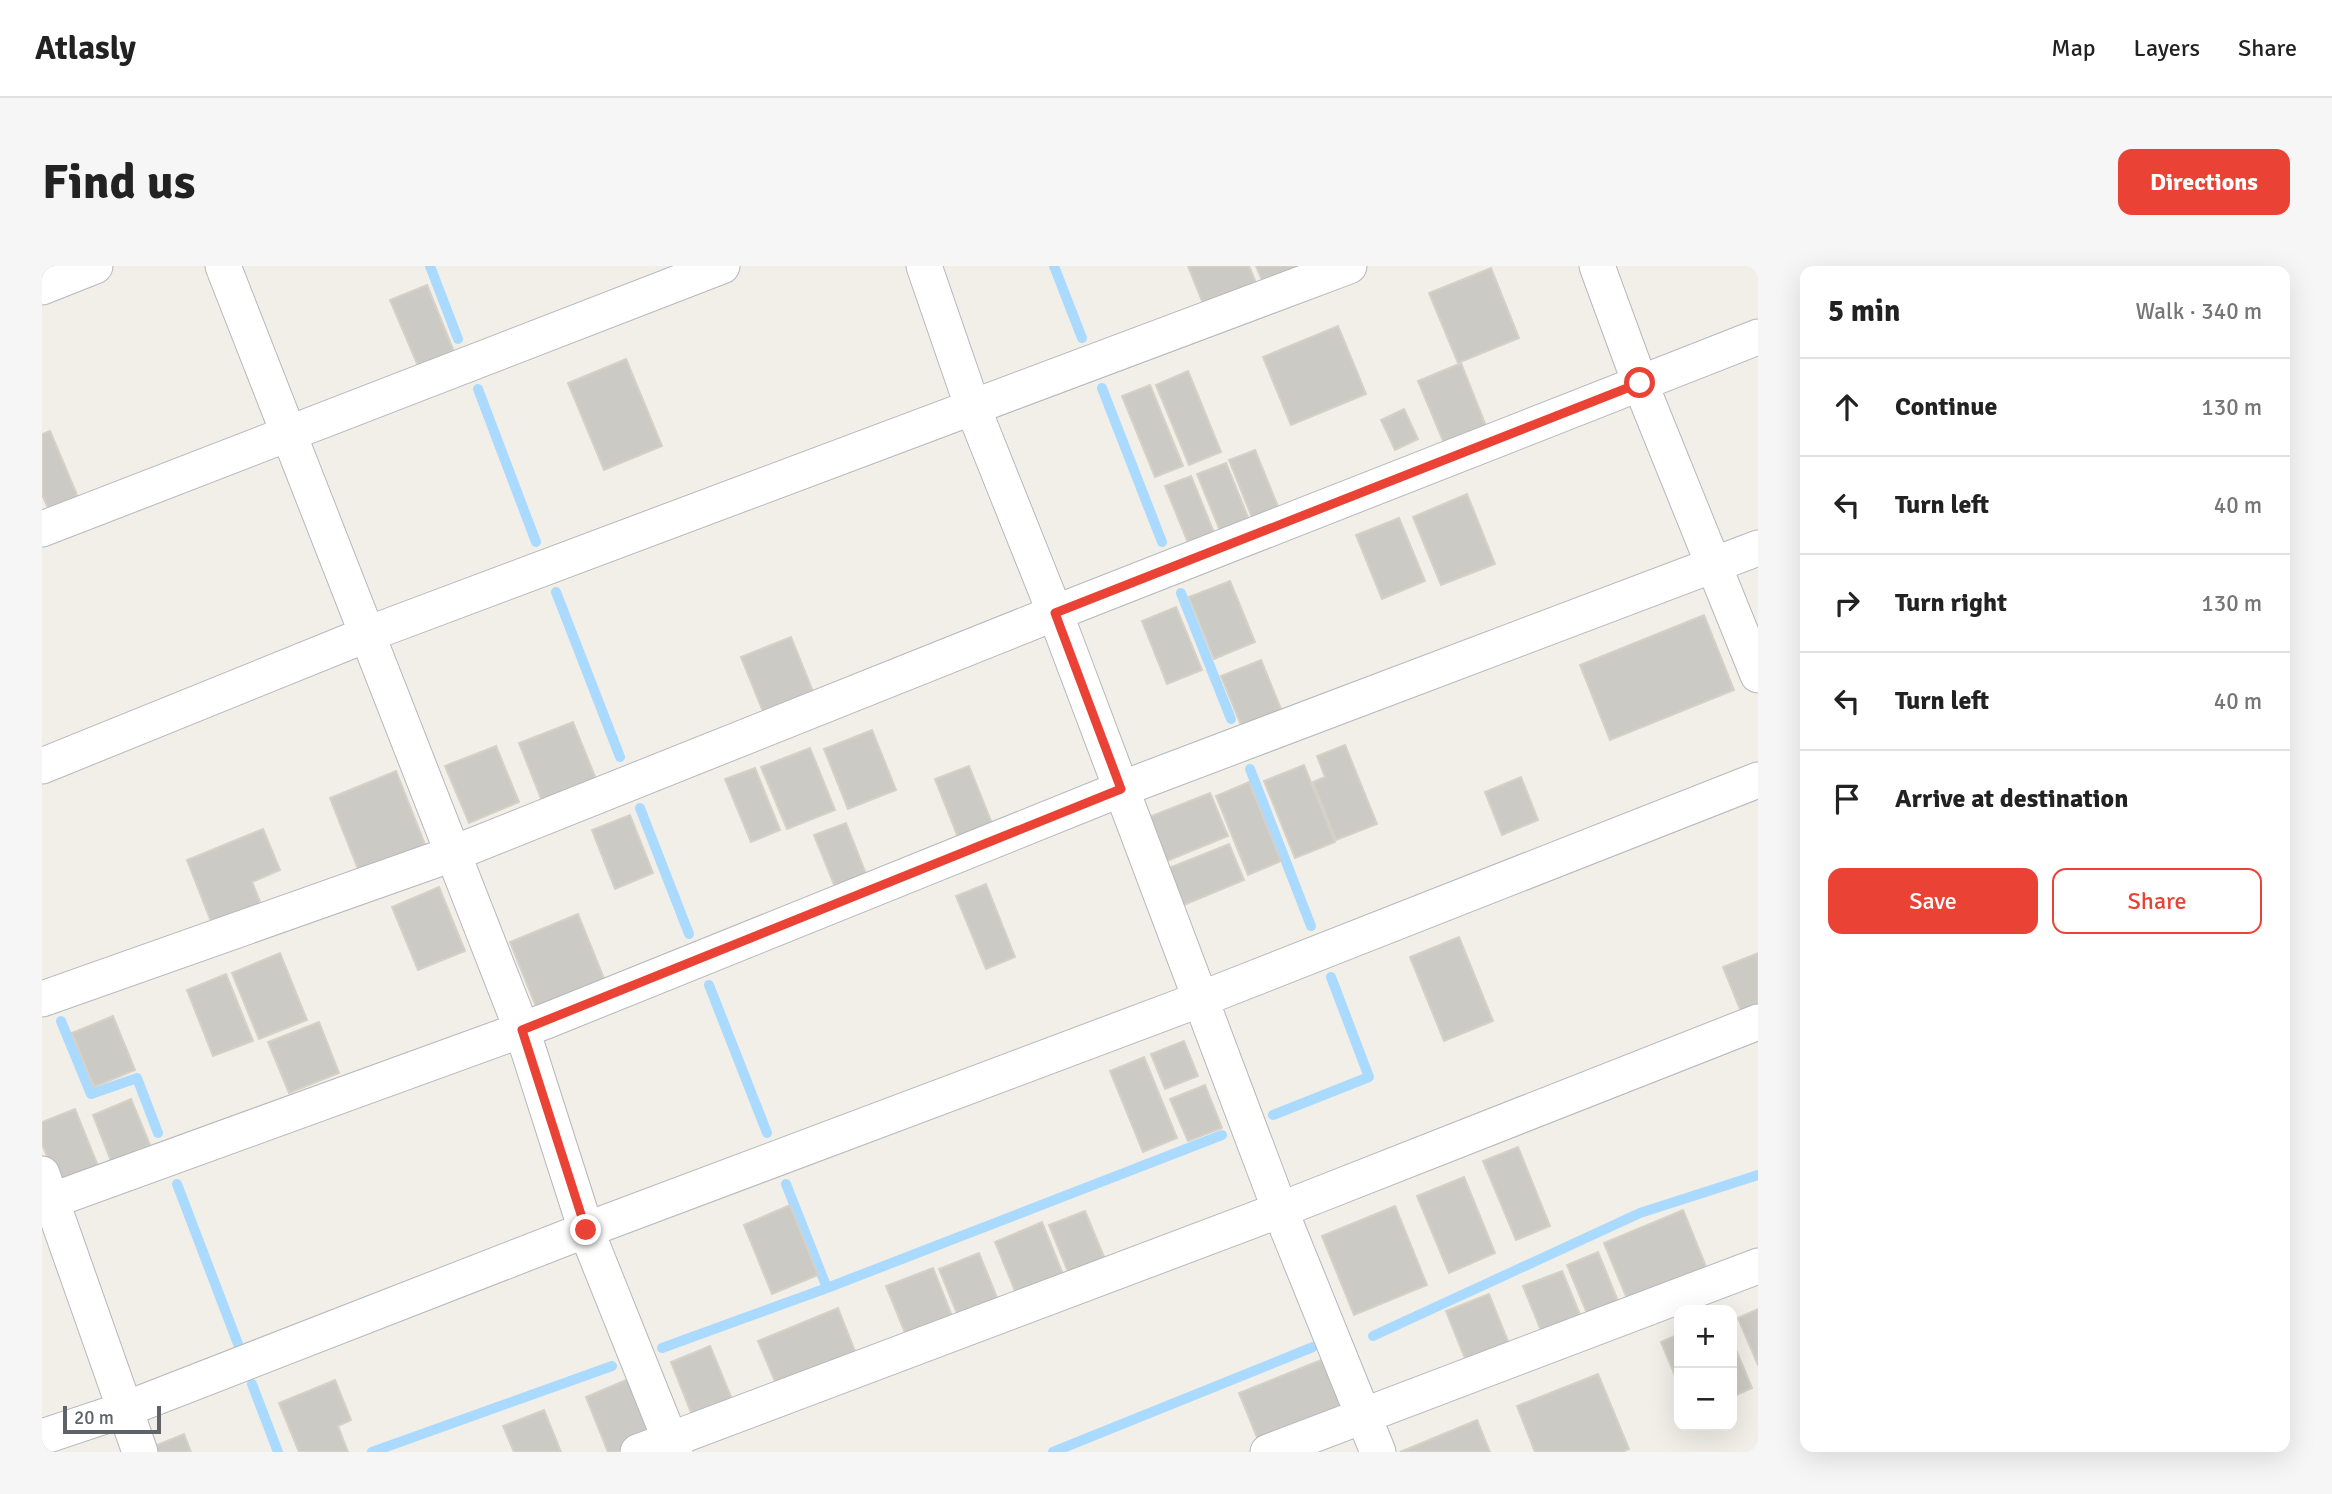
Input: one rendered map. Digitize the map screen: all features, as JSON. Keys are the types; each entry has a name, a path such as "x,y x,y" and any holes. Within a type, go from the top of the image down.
{"street":[{"path":"42,287 95,266"},
{"path":"223,266 522,1030 586,1230 673,1446"},
{"path":"42,529 722,266"},
{"path":"924,266 973,408 1055,613 1280,1210 1378,1452"},
{"path":"42,766 368,634 1349,266"},
{"path":"1597,266 1640,383 1758,675"},
{"path":"42,999 452,854 1055,613 1758,337"},
{"path":"140,1452 46,1193 522,1030 1121,789 1758,548"},
{"path":"42,1437 126,1409 586,1230 1201,999 1758,780"},
{"path":"638,1452 673,1446 1758,1022"},
{"path":"1268,1452 1758,1266"}],"building":[{"path":"1188,266 1249,266 1261,295 1208,316"},
{"path":"1256,266 1319,266 1266,290"},
{"path":"1491,268 1519,338 1458,363 1429,293"},
{"path":"427,285 457,359 421,373 390,300"},
{"path":"1338,326 1366,394 1291,425 1263,357"},
{"path":"626,359 662,446 604,470 568,383"},
{"path":"1461,363 1488,431 1446,448 1418,381"},
{"path":"1188,371 1221,452 1189,465 1156,385"},
{"path":"1150,385 1183,466 1155,477 1122,396"},
{"path":"1404,409 1418,439 1395,450 1381,420"},
{"path":"50,431 80,502 51,514 42,495 42,434"},
{"path":"1255,450 1281,514 1255,525 1229,460"},
{"path":"1226,463 1252,527 1223,538 1197,474"},
{"path":"1191,476 1217,540 1191,550 1165,486"},
{"path":"1467,494 1495,564 1441,585 1413,517"},
{"path":"1399,518 1425,581 1382,599 1356,535"},
{"path":"1230,581 1255,642 1214,659 1189,597"},
{"path":"1176,607 1202,670 1167,684 1142,621"},
{"path":"1704,615 1734,690 1610,740 1580,665"},
{"path":"791,637 818,704 768,724 741,657"},
{"path":"1261,660 1283,714 1243,730 1221,676"},
{"path":"573,722 600,789 546,811 519,743"},
{"path":"872,730 896,790 848,809 824,749"},
{"path":"1345,745 1377,824 1336,840 1313,782 1325,777 1317,756"},
{"path":"496,746 519,802 469,823 445,766"},
{"path":"810,748 835,810 787,829 761,767"},
{"path":"1304,765 1335,842 1295,858 1264,781"},
{"path":"969,766 997,836 963,850 935,779"},
{"path":"755,768 780,830 751,842 725,779"},
{"path":"396,771 426,847 360,874 330,798"},
{"path":"1521,777 1538,820 1502,835 1485,792"},
{"path":"1249,782 1281,861 1248,875 1216,796"},
{"path":"1210,793 1228,836 1162,863 1144,819"},
{"path":"630,815 653,873 615,889 592,830"},
{"path":"846,823 866,874 835,887 814,835"},
{"path":"263,829 280,870 252,882 261,904 212,924 187,860"},
{"path":"1229,844 1244,880 1179,907 1164,870"},
{"path":"986,884 1015,957 986,969 956,896"},
{"path":"439,887 465,951 418,970 392,907"},
{"path":"578,914 605,981 537,1009 510,942"},
{"path":"1459,937 1493,1021 1444,1041 1410,957"},
{"path":"280,953 307,1020 259,1039 232,973"},
{"path":"1758,953 1758,1013 1744,1019 1723,967"},
{"path":"226,974 253,1041 213,1056 187,990"},
{"path":"113,1016 135,1070 94,1087 72,1033"},
{"path":"319,1022 339,1073 289,1093 268,1042"},
{"path":"1184,1041 1198,1076 1165,1089 1151,1054"},
{"path":"1144,1057 1177,1138 1143,1152 1110,1071"},
{"path":"1205,1085 1222,1128 1188,1141 1170,1099"},
{"path":"131,1099 150,1145 111,1161 93,1115"},
{"path":"75,1109 98,1166 58,1183 42,1144 42,1122"},
{"path":"1518,1147 1550,1226 1516,1240 1483,1161"},
{"path":"1464,1177 1495,1253 1449,1273 1417,1196"},
{"path":"790,1205 818,1275 772,1294 744,1225"},
{"path":"1395,1206 1427,1285 1354,1315 1322,1236"},
{"path":"1683,1210 1707,1269 1628,1301 1604,1243"},
{"path":"1085,1211 1109,1269 1073,1284 1049,1225"},
{"path":"1042,1222 1067,1284 1020,1303 995,1242"},
{"path":"1598,1252 1618,1301 1587,1313 1567,1265"},
{"path":"979,1253 1000,1305 960,1321 939,1269"},
{"path":"933,1268 956,1326 910,1345 886,1286"},
{"path":"1562,1271 1581,1317 1542,1333 1523,1286"},
{"path":"1489,1294 1509,1344 1466,1361 1446,1311"},
{"path":"838,1308 858,1359 779,1391 758,1341"},
{"path":"1758,1309 1758,1365 1738,1318"},
{"path":"1674,1336 1674,1373 1661,1342"},
{"path":"710,1346 736,1409 696,1425 671,1362"},
{"path":"1737,1352 1752,1388 1737,1395"},
{"path":"1326,1358 1351,1417 1263,1452 1239,1393"},
{"path":"1598,1374 1629,1449 1622,1452 1535,1452 1517,1406"},
{"path":"633,1377 658,1440 629,1452 608,1452 586,1397"},
{"path":"335,1380 351,1420 338,1426 348,1452 299,1452 279,1403"},
{"path":"544,1410 561,1452 514,1452 503,1426"},
{"path":"1477,1420 1490,1452 1400,1452"},
{"path":"184,1434 191,1452 145,1450"}],"waterway":[{"path":"430,266 458,339"},
{"path":"1054,266 1082,338"},
{"path":"1102,388 1162,542"},
{"path":"478,389 536,542"},
{"path":"556,592 620,757"},
{"path":"1181,593 1231,719"},
{"path":"1250,769 1311,926"},
{"path":"640,808 689,934"},
{"path":"1273,1115 1369,1077 1331,977"},
{"path":"709,985 767,1133"},
{"path":"61,1021 91,1094 137,1078 158,1133"},
{"path":"786,1184 827,1288 1222,1135"},
{"path":"1373,1336 1640,1213 1758,1175"},
{"path":"177,1184 238,1344"},
{"path":"662,1348 827,1288"},
{"path":"1053,1452 1313,1347"},
{"path":"372,1452 612,1366"},
{"path":"252,1384 278,1452"}],"route":[{"path":"586,1230 522,1030 1121,789 1055,613 1640,383"}]}
